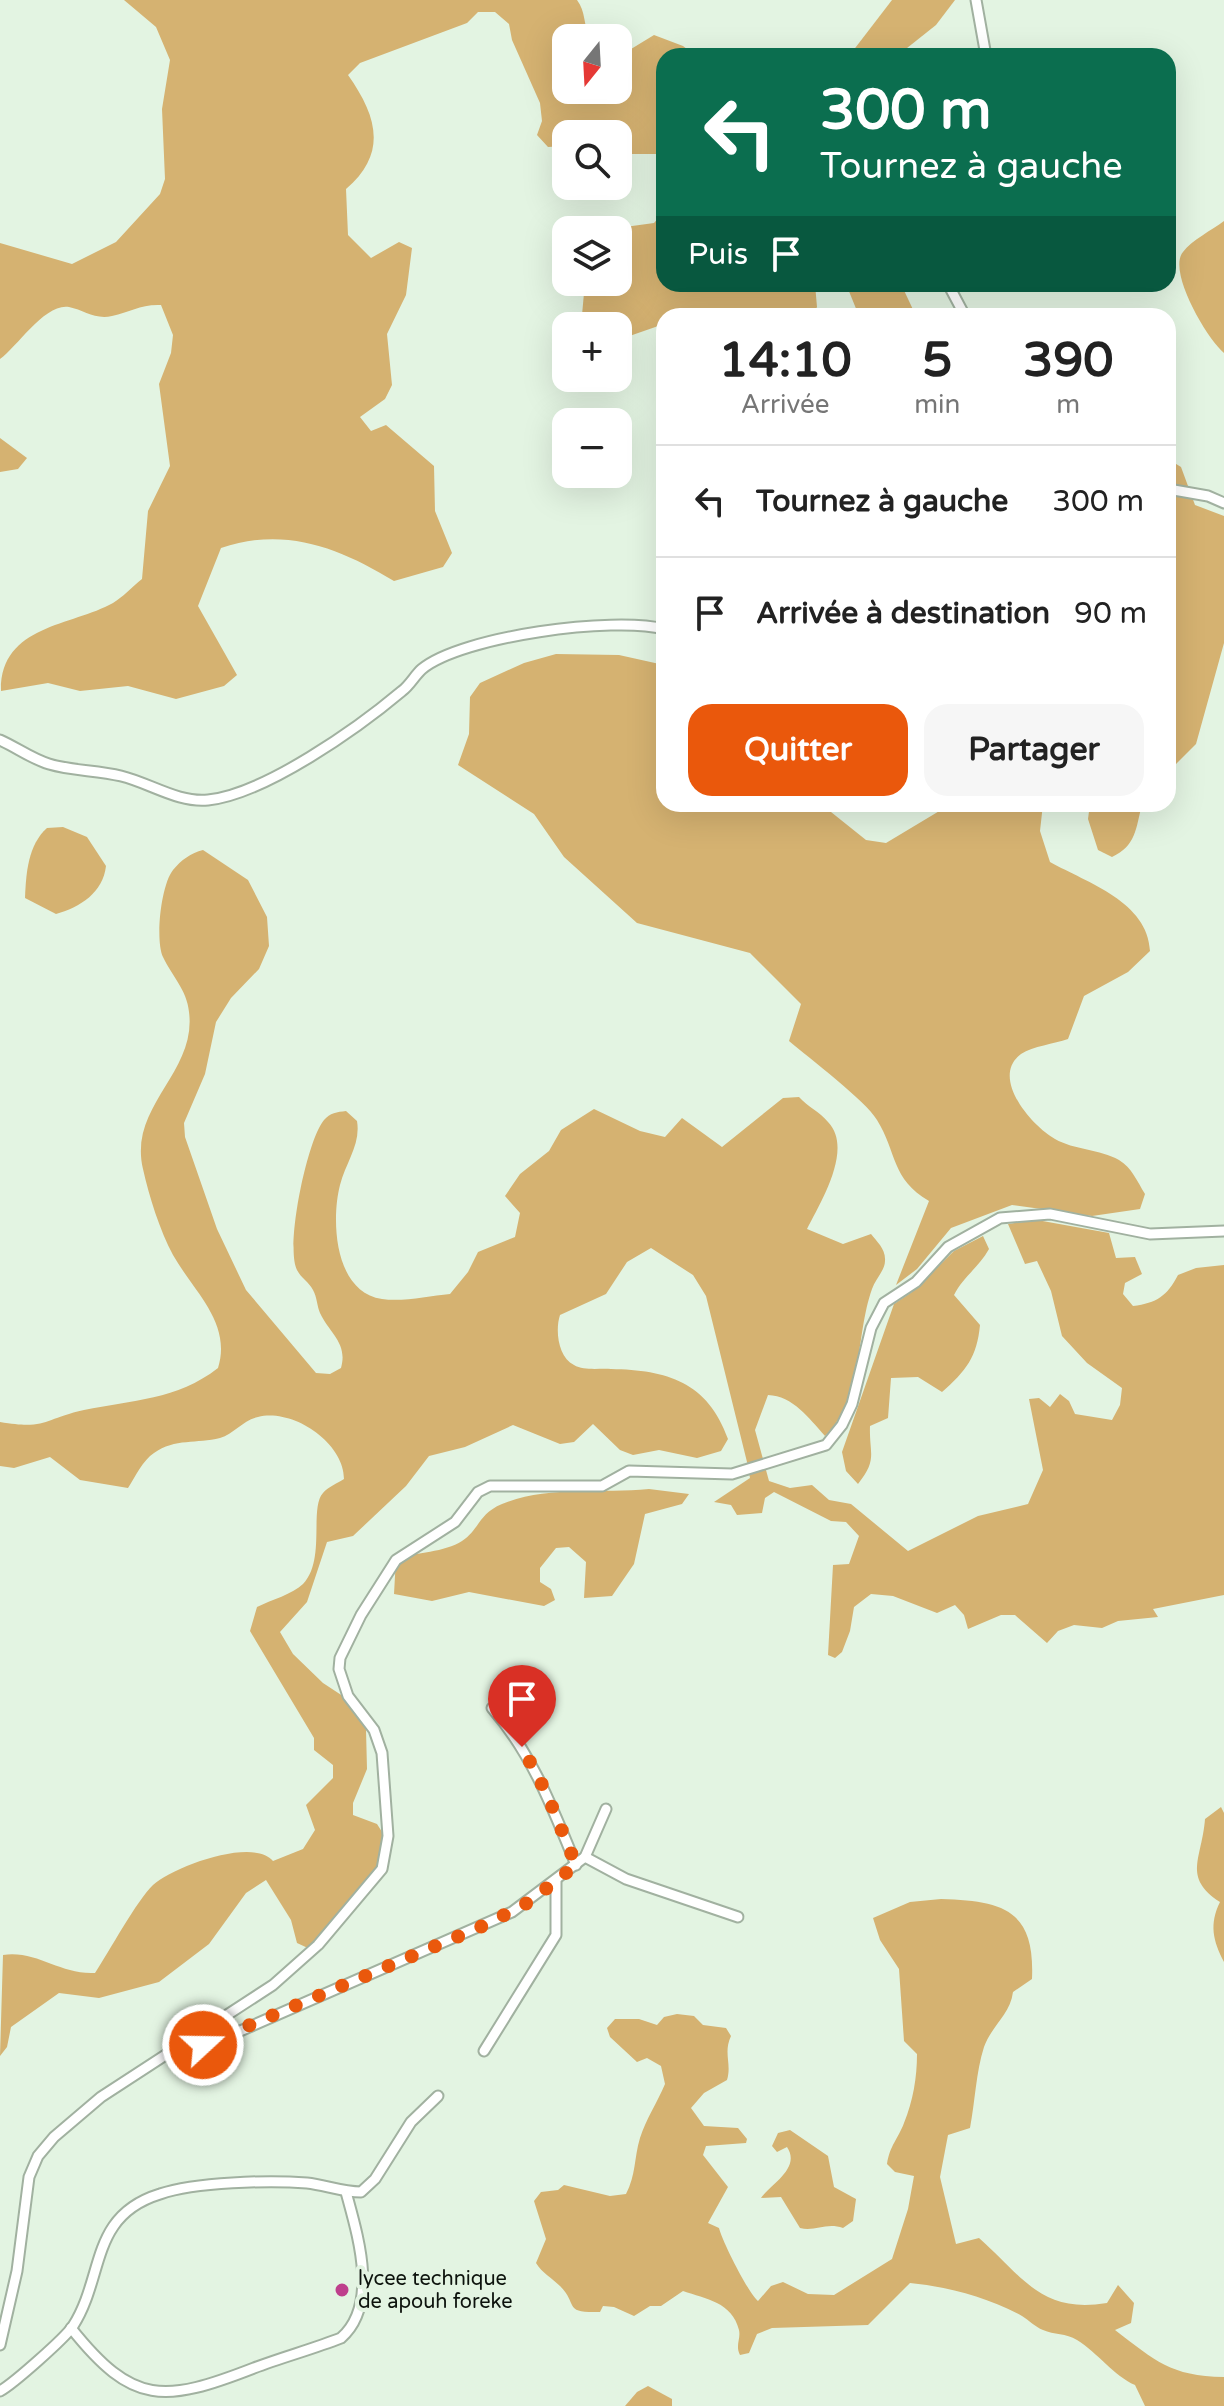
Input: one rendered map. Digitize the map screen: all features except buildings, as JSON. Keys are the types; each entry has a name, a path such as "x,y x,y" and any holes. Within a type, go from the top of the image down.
{"street":[{"path":"976,0 985,48"},
{"path":"1176,490 1208,496 1224,503"},
{"path":"0,740 48,764 122,776 190,800 216,799 256,786 309,756 374,713 406,688 422,668 477,642 583,628 656,629"},
{"path":"0,2345 17,2271 29,2177 38,2156 54,2137 101,2097 236,2012 298,1963 336,1926 382,1869 388,1836 382,1753 374,1730 348,1696 339,1669 340,1658 361,1615 396,1560 455,1522 478,1492 490,1486 602,1486 629,1471 732,1474 826,1445 842,1425 852,1404 871,1328 884,1303 916,1282 948,1247 1000,1218 1050,1214 1150,1234 1224,1231"},
{"path":"492,1708 514,1735 546,1792 576,1865"},
{"path":"174,2052 231,2035 485,1925 529,1902 585,1857 606,1809"},
{"path":"585,1857 626,1879 738,1917"},
{"path":"484,2051 556,1935 556,1881"},
{"path":"0,2391 21,2379 71,2328 110,2230 141,2201 195,2187 288,2182 346,2192 367,2188 411,2122 438,2096"},
{"path":"71,2328 108,2374 132,2390 156,2396 211,2386 341,2338 349,2331 363,2282 346,2192"}],"shaded area":[{"path":"124,0 577,0 585,24 552,24 552,104 632,104 632,48 654,35 686,48 656,48 656,154 632,154 632,120 552,120 552,147 548,147 537,135 542,121 540,103 512,40 509,24 495,12 478,12 467,23 360,63 348,75 366,105 374,134 368,162 346,189 348,235 371,258 399,242 412,248 406,295 387,334 392,385 385,399 360,417 371,431 386,425 434,466 435,511 452,553 443,567 394,581 353,559 311,544 267,539 221,548 198,606 237,675 224,686 176,699 128,686 80,691 48,683 1,691 4,669 12,653 25,640 113,603 142,579 148,511 170,466 159,384 171,353 173,335 161,305 106,317 69,307 60,308 41,318 0,359 0,243 72,264 116,242 160,194 165,179 162,109 170,60 156,27"},
{"path":"892,0 955,0 936,25 907,48 855,48"},
{"path":"656,221 656,292 816,292 817,307 656,308 656,327 632,335 632,312 582,312 584,296 632,296 632,226"},
{"path":"1224,221 1224,353 1208,334 1191,304 1184,289 1179,261 1192,243"},
{"path":"849,292 905,292 912,308 856,308"},
{"path":"0,438 27,458 18,469 0,472"},
{"path":"1176,464 1181,467 1195,505 1224,516 1224,643 1196,744 1176,764"},
{"path":"556,654 619,655 656,663 656,812 831,812 866,840 886,843 938,812 1042,812 1040,831 1050,862 1098,886 1128,907 1147,934 1150,951 1128,972 1084,996 1068,1039 1021,1054 1012,1064 1012,1088 1026,1113 1046,1133 1062,1143 1112,1156 1127,1167 1145,1194 1140,1209 1092,1216 1012,1205 951,1228 917,1269 896,1285 929,1201 917,1193 901,1174 871,1112 789,1041 801,1004 750,953 637,923 564,857 534,814 458,765 469,734 470,697 480,683 524,663"},
{"path":"1089,812 1140,812 1130,842 1112,857 1098,850 1088,819"},
{"path":"63,827 87,837 106,866 100,883 89,897 56,914 25,898 26,879 32,851 41,835 47,828"},
{"path":"203,850 248,880 267,917 269,946 259,969 231,998 216,1022 205,1074 184,1123 185,1137 217,1229 246,1290 316,1373 330,1374 341,1368 342,1352 320,1313 313,1290 297,1270 294,1240 300,1194 311,1149 317,1131 331,1114 346,1111 357,1121 358,1129 337,1200 337,1235 345,1269 366,1294 399,1300 450,1294 468,1272 478,1252 515,1237 520,1213 505,1196 520,1174 549,1151 561,1130 594,1109 640,1131 665,1137 682,1118 722,1147 783,1098 799,1097 828,1122 838,1146 832,1176 807,1229 843,1244 871,1234 883,1249 885,1261 867,1308 853,1386 838,1421 825,1436 793,1404 768,1395 755,1430 769,1481 790,1488 812,1485 829,1500 851,1504 908,1551 978,1516 1028,1504 1043,1470 1029,1399 1039,1398 1050,1407 1060,1394 1069,1401 1075,1414 1112,1420 1120,1405 1122,1388 1087,1363 1062,1336 1051,1291 1037,1261 1025,1264 1008,1224 1037,1220 1109,1233 1116,1258 1135,1257 1142,1274 1125,1283 1123,1294 1133,1306 1160,1297 1178,1275 1196,1268 1224,1265 1224,1595 1153,1609 1158,1617 1118,1621 1102,1628 1074,1625 1058,1631 1047,1643 1015,1615 1001,1615 968,1629 964,1615 955,1605 937,1613 893,1596 871,1594 854,1607 842,1652 835,1658 828,1655 833,1565 849,1564 859,1536 846,1522 831,1521 774,1492 765,1498 762,1513 737,1515 731,1505 714,1502 750,1478 706,1296 693,1275 651,1248 627,1262 606,1294 560,1315 558,1335 561,1350 578,1367 650,1372 683,1383 709,1404 720,1420 728,1439 721,1451 697,1458 659,1450 633,1455 620,1450 593,1424 574,1442 560,1444 513,1425 465,1447 429,1456 406,1486 353,1536 327,1542 307,1602 280,1632 293,1654 323,1683 358,1706 366,1730 367,1769 353,1803 353,1815 377,1824 391,1846 358,1903 310,1949 297,1943 291,1920 266,1880 246,1893 209,1944 159,1982 99,1998 59,1993 11,2027 7,2047 0,2056 3,1955 27,1956 82,1973 95,1973 139,1902 163,1878 194,1863 232,1853 263,1854 273,1861 303,1849 315,1830 306,1805 333,1778 333,1765 314,1750 314,1738 250,1631 257,1607 294,1591 310,1574 316,1549 319,1500 325,1491 344,1479 342,1465 326,1441 314,1431 286,1418 258,1417 220,1438 162,1448 146,1460 128,1488 80,1480 50,1457 14,1468 0,1466 0,1422 36,1424 84,1410 154,1397 187,1387 218,1368 221,1352 215,1322 164,1235 145,1179 141,1147 145,1126 174,1072 189,1034 185,997 161,949 159,926 162,900 173,870 186,857"},
{"path":"983,1236 989,1249 954,1295 980,1325 973,1355 964,1370 942,1392 918,1377 891,1378 888,1418 870,1426 870,1462 858,1484 846,1471 842,1452 894,1304 912,1292 954,1251"},
{"path":"649,1489 689,1494 682,1504 645,1514 634,1564 612,1596 584,1598 586,1562 569,1547 556,1548 540,1568 540,1582 551,1589 555,1600 544,1606 469,1592 432,1601 394,1594 396,1558 455,1545 468,1536 488,1512 502,1504 556,1492"},
{"path":"1221,1807 1224,1813 1224,1962 1214,1932 1214,1918 1220,1902 1201,1884 1197,1866 1205,1819"},
{"path":"941,1899 982,1903 1011,1914 1028,1938 1032,1956 1032,1979 1013,1992 1008,2007 984,2047 970,2128 948,2135 940,2177 956,2244 979,2238 1021,2279 1049,2298 1065,2303 1107,2303 1118,2285 1134,2303 1131,2323 1115,2330 1165,2365 1190,2374 1224,2377 1224,2406 1145,2406 1135,2385 1077,2340 1040,2329 995,2303 939,2287 910,2283 868,2325 772,2328 757,2334 749,2353 740,2355 736,2321 724,2307 709,2299 683,2291 661,2306 650,2306 634,2316 614,2307 603,2306 600,2312 580,2311 536,2263 546,2239 534,2201 541,2192 558,2190 564,2185 610,2196 626,2194 642,2131 665,2084 661,2066 647,2058 637,2062 610,2037 607,2028 615,2019 639,2019 657,2025 664,2017 677,2014 694,2016 703,2025 726,2028 731,2036 727,2080 704,2093 691,2108 704,2126 738,2128 747,2139 746,2143 706,2146 703,2155 728,2187 708,2223 719,2228 736,2267 758,2301 771,2286 783,2282 808,2294 834,2295 892,2259 908,2209 914,2176 895,2172 887,2164 910,2106 917,2054 904,2041 899,1969 880,1940 873,1918 910,1902"},
{"path":"790,2130 828,2156 834,2187 856,2199 853,2221 843,2228 800,2228 781,2197 761,2198 788,2168 790,2155 787,2147 777,2152 772,2146 778,2133"},
{"path":"648,2386 672,2399 672,2406 625,2406 637,2392"}],"place":[{"name":"lycee technique de apouh foreke","path":"342,2290"}],"route":[{"path":"203,2045 512,1912 576,1865 546,1792 522,1747"}]}
